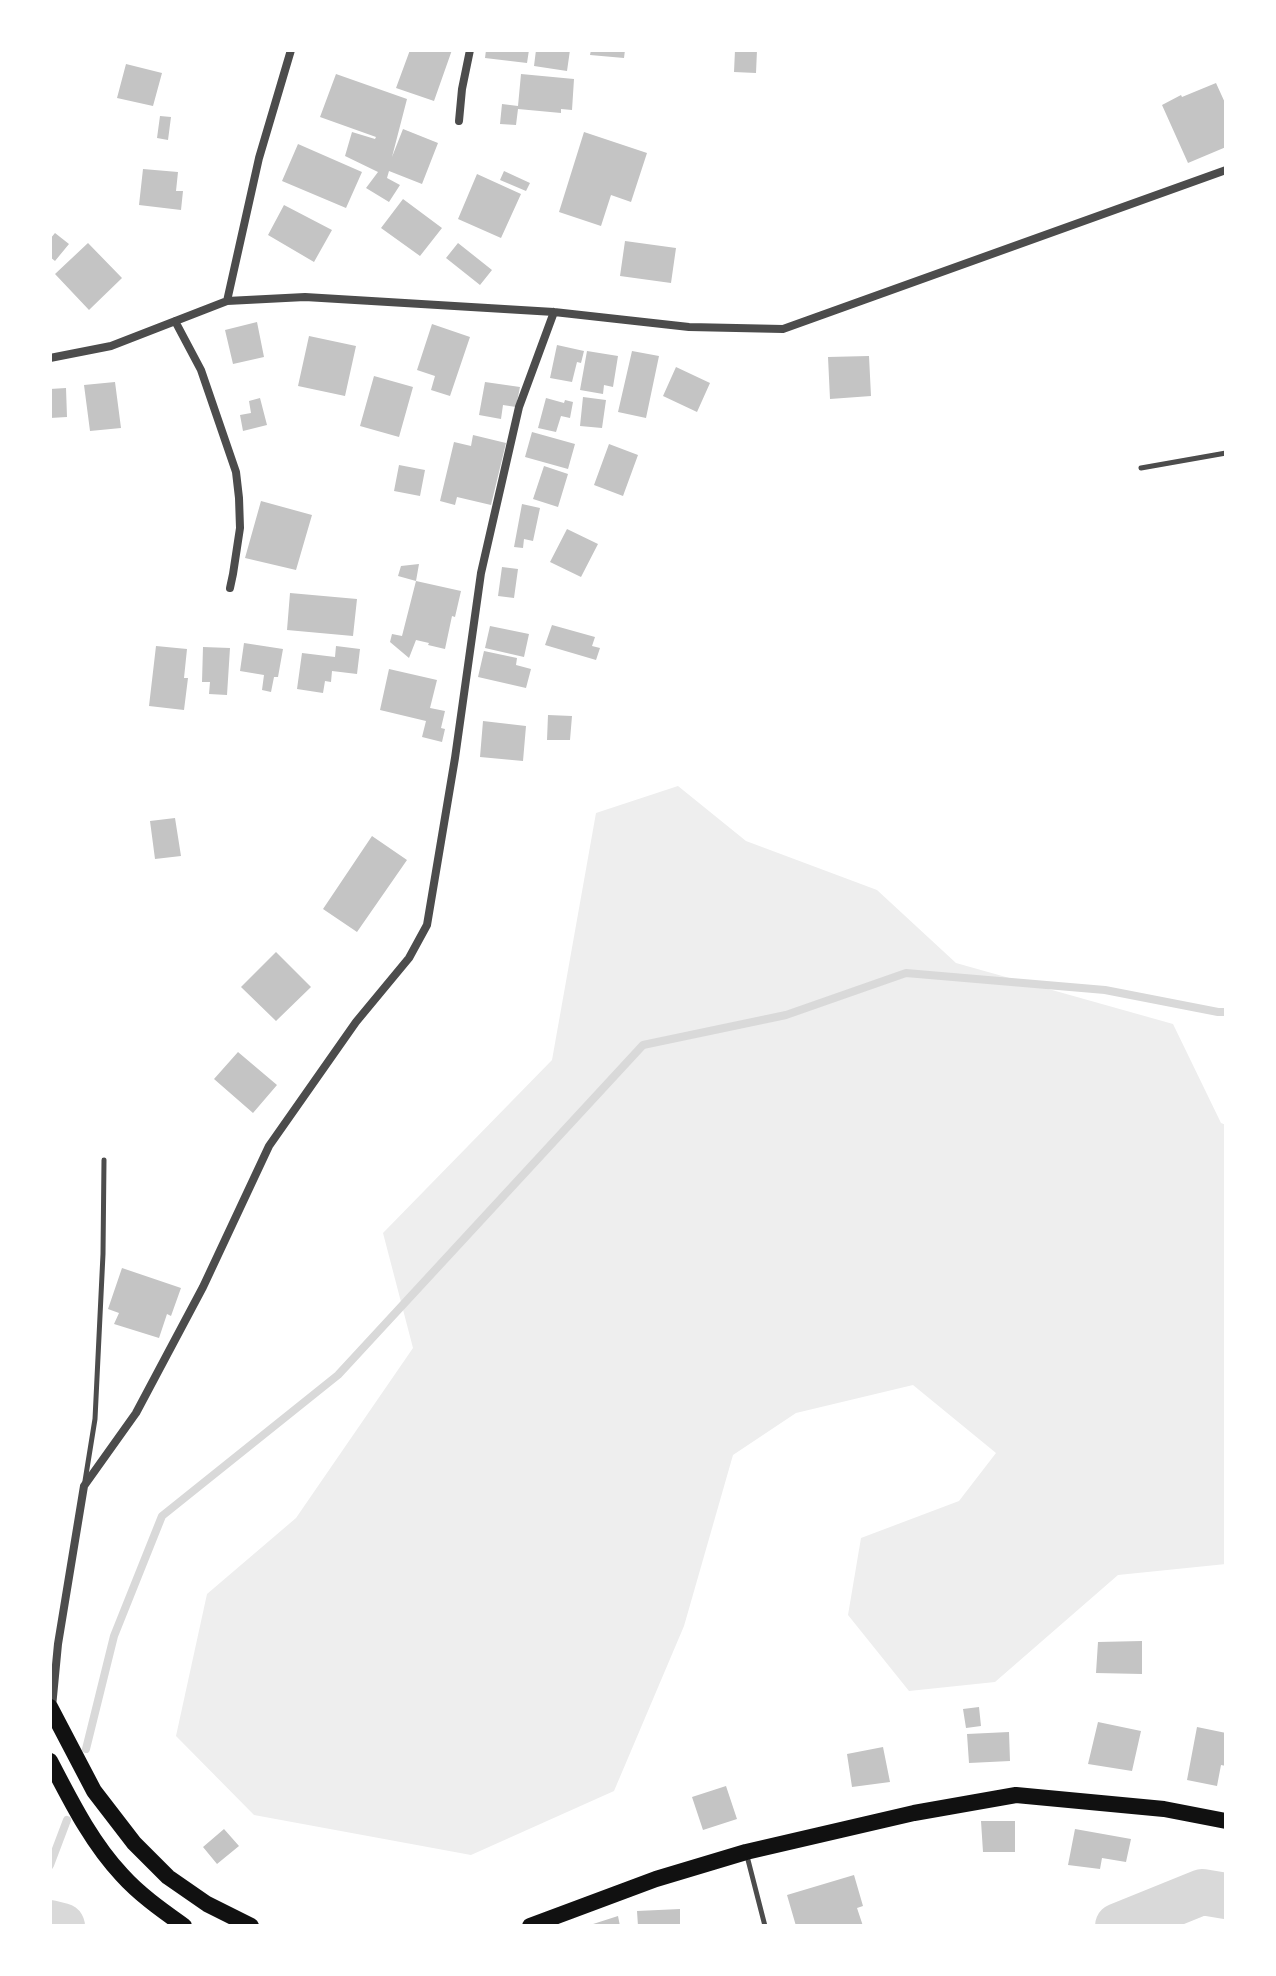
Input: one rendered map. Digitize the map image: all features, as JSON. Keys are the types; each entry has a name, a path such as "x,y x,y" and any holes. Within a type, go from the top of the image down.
{"main road":[{"path":"51,1709 94,1791 134,1843 168,1877 207,1904 251,1926"},
{"path":"50,1761 83,1824 122,1876 184,1926"},
{"path":"530,1926 656,1879 746,1852 914,1813 1016,1795 1164,1809 1226,1821"}],"street":[{"path":"227,301 259,158 291,50"},
{"path":"459,121 470,50"},
{"path":"50,358 111,346 227,301 305,297 554,312 689,327 783,329 1226,170"},
{"path":"51,1709 54,1645 84,1486 136,1413 203,1287 269,1146 356,1022 409,958 427,925 481,573 519,407 554,312"},
{"path":"175,321 201,370 236,472 240,528 230,588"}],"lane":[{"path":"1141,468 1226,453"},
{"path":"84,1486 95,1419 104,1160"},
{"path":"746,1852 765,1926"}],"shaded area":[{"path":"678,786 746,841 877,890 956,963 1173,1024 1221,1123 1226,1125 1226,1564 1118,1575 995,1682 909,1691 848,1615 861,1538 959,1501 996,1453 913,1385 796,1413 733,1455 684,1626 614,1791 471,1855 254,1815 176,1736 207,1594 296,1518 413,1348 383,1233 552,1060 596,813"}],"building":[{"path":"410,50 452,50 434,101 396,88"},
{"path":"486,50 529,50 527,63 485,58"},
{"path":"536,50 570,50 567,71 534,66"},
{"path":"591,50 625,50 624,58 590,55"},
{"path":"735,50 757,50 756,73 734,72"},
{"path":"126,64 162,73 153,106 117,98"},
{"path":"336,74 407,99 392,157 403,129 438,143 422,184 389,171 387,178 400,185 389,202 366,188 378,172 345,156 352,132 376,137 320,117"},
{"path":"521,74 574,79 572,110 561,109 561,113 518,109 516,125 500,124 502,104 518,106"},
{"path":"1216,83 1226,105 1226,147 1188,163 1162,105"},
{"path":"160,116 171,117 168,140 157,138"},
{"path":"584,132 647,153 631,202 611,195 601,226 559,212"},
{"path":"298,144 362,172 346,208 282,181"},
{"path":"143,169 178,172 176,191 183,191 181,210 139,205"},
{"path":"504,171 530,183 526,191 500,180"},
{"path":"477,174 521,194 501,238 458,219"},
{"path":"403,199 442,228 420,256 381,228"},
{"path":"284,205 332,230 314,262 268,235"},
{"path":"55,233 69,244 55,261 50,257 50,239"},
{"path":"625,241 676,248 671,283 620,276"},
{"path":"88,243 122,278 89,310 55,274"},
{"path":"458,243 492,270 480,285 446,258"},
{"path":"257,322 264,357 233,364 225,330"},
{"path":"432,324 470,337 450,396 431,390 435,376 417,370"},
{"path":"309,336 356,346 345,396 298,386"},
{"path":"557,345 584,351 581,363 577,362 572,382 550,378"},
{"path":"587,351 618,356 613,387 604,385 603,394 580,390"},
{"path":"632,351 659,356 646,418 618,412"},
{"path":"869,356 871,396 830,399 828,357"},
{"path":"676,367 710,383 697,412 663,396"},
{"path":"374,376 413,387 399,437 360,426"},
{"path":"115,382 121,428 90,431 84,385"},
{"path":"485,382 520,387 516,407 503,405 501,419 479,415"},
{"path":"66,388 67,417 50,418 50,389"},
{"path":"583,397 606,400 602,428 580,426"},
{"path":"260,398 267,425 243,431 240,415 251,413 249,401"},
{"path":"546,398 573,402 570,418 561,416 556,432 538,428"},
{"path":"532,432 575,444 568,469 525,457"},
{"path":"473,435 506,443 491,505 457,497 455,505 440,501 454,442 471,446"},
{"path":"609,444 638,455 623,496 594,485"},
{"path":"399,465 425,470 420,496 394,491"},
{"path":"544,466 568,474 558,507 533,499"},
{"path":"261,501 312,515 296,570 245,558"},
{"path":"522,504 540,508 533,541 524,539 523,548 514,547"},
{"path":"567,529 598,544 581,577 550,562"},
{"path":"419,564 416,581 398,576 401,566"},
{"path":"502,567 518,569 514,598 498,596"},
{"path":"416,581 461,591 445,649 416,640 409,658 390,642 392,634 402,636"},
{"path":"290,593 357,599 353,636 287,630"},
{"path":"552,625 595,637 592,646 600,648 596,660 545,645"},
{"path":"490,626 529,634 524,657 485,648"},
{"path":"244,643 283,649 278,677 274,677 271,692 262,690 264,675 240,671"},
{"path":"156,646 187,649 184,678 188,678 184,710 149,706"},
{"path":"336,646 360,649 357,674 332,671 331,682 325,681 323,693 297,689 302,653 335,657"},
{"path":"203,647 230,648 227,695 209,694 210,682 202,682"},
{"path":"484,651 517,658 516,665 531,669 526,688 478,677"},
{"path":"389,669 437,680 430,708 445,711 442,742 422,737 426,721 380,710"},
{"path":"548,715 572,716 570,740 547,740"},
{"path":"483,721 526,726 523,761 480,757"},
{"path":"175,818 181,856 155,859 150,821"},
{"path":"372,836 407,860 357,932 323,909"},
{"path":"276,952 311,987 276,1021 241,987"},
{"path":"238,1052 277,1085 253,1113 214,1079"},
{"path":"122,1268 181,1288 159,1338 114,1324 119,1313 108,1309"},
{"path":"1142,1641 1142,1674 1096,1673 1098,1642"},
{"path":"979,1707 981,1726 966,1728 963,1709"},
{"path":"1098,1722 1141,1731 1132,1771 1088,1764"},
{"path":"1197,1727 1226,1733 1226,1766 1221,1765 1217,1786 1187,1780"},
{"path":"1009,1732 1010,1761 969,1763 967,1734"},
{"path":"883,1747 890,1782 852,1787 847,1754"},
{"path":"726,1786 737,1819 703,1830 692,1797"},
{"path":"981,1821 1015,1821 1015,1852 983,1852"},
{"path":"224,1829 239,1846 217,1864 203,1847"},
{"path":"1075,1829 1131,1839 1126,1862 1102,1858 1100,1869 1068,1865"},
{"path":"854,1875 863,1906 857,1908 863,1926 796,1926 787,1895"},
{"path":"680,1909 680,1926 638,1926 637,1911"},
{"path":"618,1916 620,1926 590,1926 590,1925"}],"waterway":[{"path":"86,1749 114,1636 162,1516 338,1375 643,1045 786,1015 906,973 1105,990 1226,1012"},
{"path":"50,1865 67,1820"},
{"path":"1118,1926 1202,1892 1226,1896"},
{"path":"50,1923 62,1926"}]}
